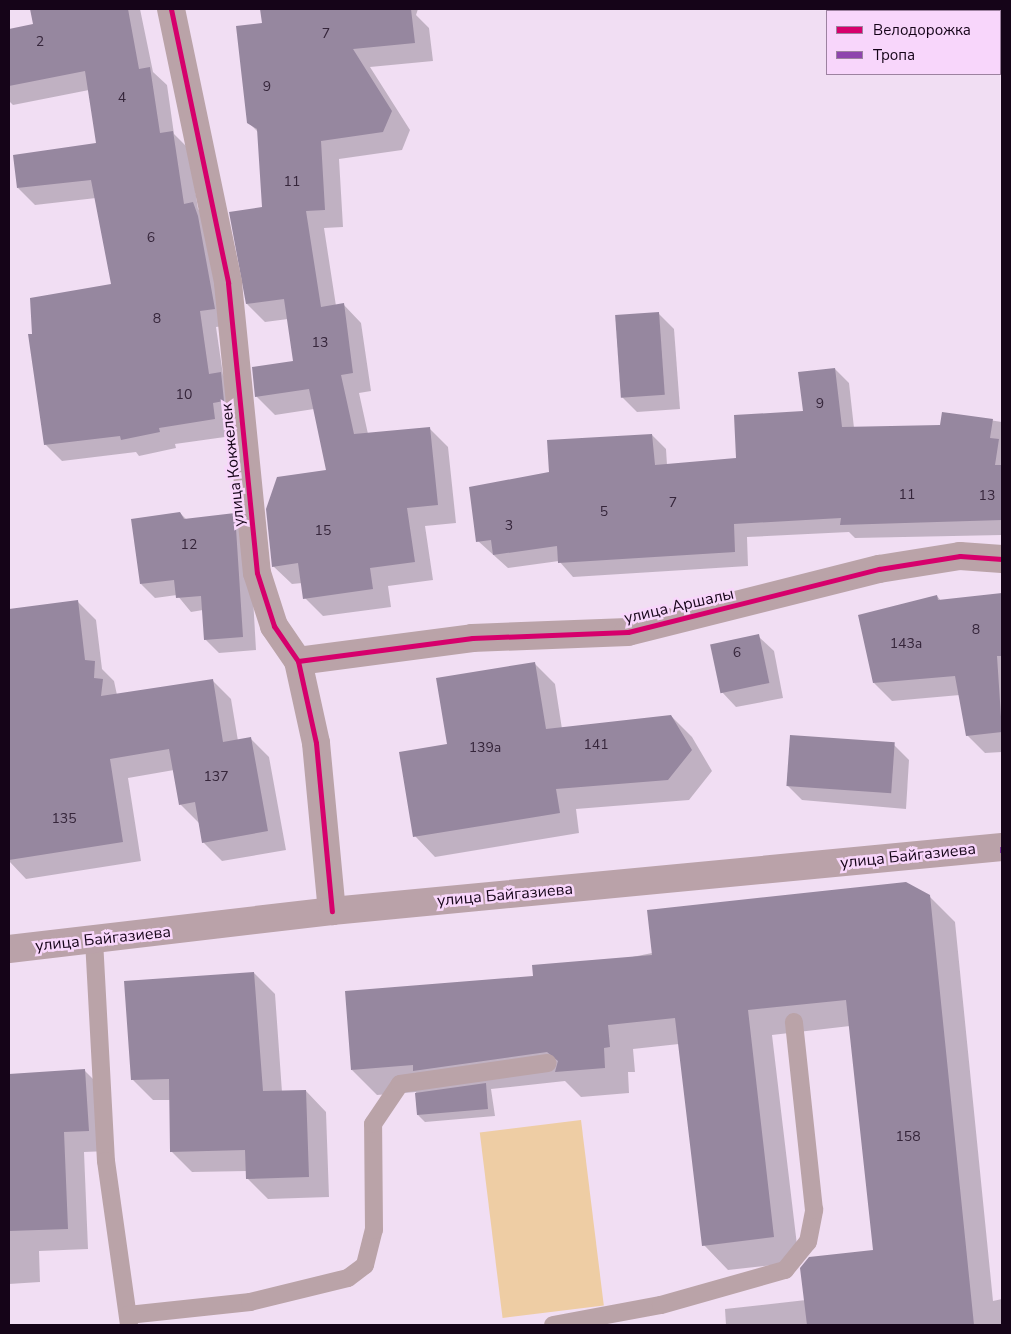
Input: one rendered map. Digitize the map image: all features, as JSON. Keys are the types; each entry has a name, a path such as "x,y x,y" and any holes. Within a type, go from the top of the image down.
{"main road":[{"name":"улица Байгазиева","path":"9,950 332,912 1002,849"}],"street":[{"name":"улица Кокжелек","path":"171,9 228,283 257,573 274,626 298,662 316,743 332,912"},
{"name":"улица Аршалы","path":"298,662 472,638 628,632 879,568 960,556 1002,559"}],"lane":[{"path":"94,940 106,1161 128,1320 250,1302 348,1278 365,1265 374,1230 373,1124 400,1084 548,1063"},
{"path":"553,1325 651,1307 785,1270 808,1242 814,1210 794,1022"}],"shaded area":[{"path":"581,1120 604,1306 503,1318 480,1132"}],"building":[{"path":"30,9 128,9 139,69 150,67 160,133 173,131 184,204 193,202 198,216 215,309 200,311 209,374 221,372 224,401 213,403 215,419 159,428 160,432 121,440 120,436 44,445 28,334 32,334 30,298 111,284 91,180 17,188 13,155 96,143 85,71 9,86 9,29 33,24"},
{"path":"260,9 411,9 415,43 353,49 392,111 383,132 321,141 325,210 306,211 321,307 344,303 353,373 341,375 354,434 430,427 438,505 407,508 415,562 370,568 373,589 303,599 298,563 272,567 266,509 277,477 326,470 309,389 255,397 252,367 293,361 284,299 246,304 229,212 262,207 257,129 247,123 236,26 262,23"},
{"path":"659,312 665,395 621,398 615,315"},
{"path":"835,368 842,427 940,425 942,412 993,419 990,438 999,439 995,465 1002,465 1002,520 840,525 841,518 734,524 735,552 558,563 557,546 493,555 491,540 476,542 469,487 549,472 547,440 652,434 655,465 736,458 734,415 803,411 798,372"},
{"path":"180,512 184,519 235,513 243,637 204,640 201,596 176,598 174,580 140,584 131,519"},
{"path":"1002,593 1002,656 997,656 1002,732 966,736 955,676 873,683 858,615 937,595 938,600"},
{"path":"78,600 85,660 95,661 94,678 103,679 101,696 213,679 223,742 251,737 268,831 202,843 195,802 179,805 169,749 110,759 123,842 9,860 9,609"},
{"path":"759,634 769,683 720,693 710,644"},
{"path":"535,662 546,729 671,715 692,750 668,780 556,789 560,813 413,837 399,752 447,744 436,678"},
{"path":"790,735 895,742 891,793 786,786"},
{"path":"906,882 930,895 974,1325 807,1325 800,1268 809,1257 873,1250 846,1000 748,1010 774,1237 702,1246 675,1018 608,1025 610,1047 604,1048 605,1068 555,1072 558,1061 547,1052 413,1071 413,1065 351,1070 345,991 533,976 532,965 652,955 647,910"},
{"path":"254,972 263,1091 306,1090 309,1177 246,1179 245,1150 170,1152 169,1079 131,1080 124,981"},
{"path":"85,1069 89,1131 64,1132 68,1229 9,1231 9,1074"},
{"path":"486,1083 488,1109 417,1115 415,1093"}],"marked path":[{"path":"1002,847 1002,853"}],"cycle path":[{"path":"171,9 228,283 257,573 274,626 298,661 316,743 332,911"},
{"path":"298,661 472,638 628,632 879,569 960,556 1002,559"}]}
